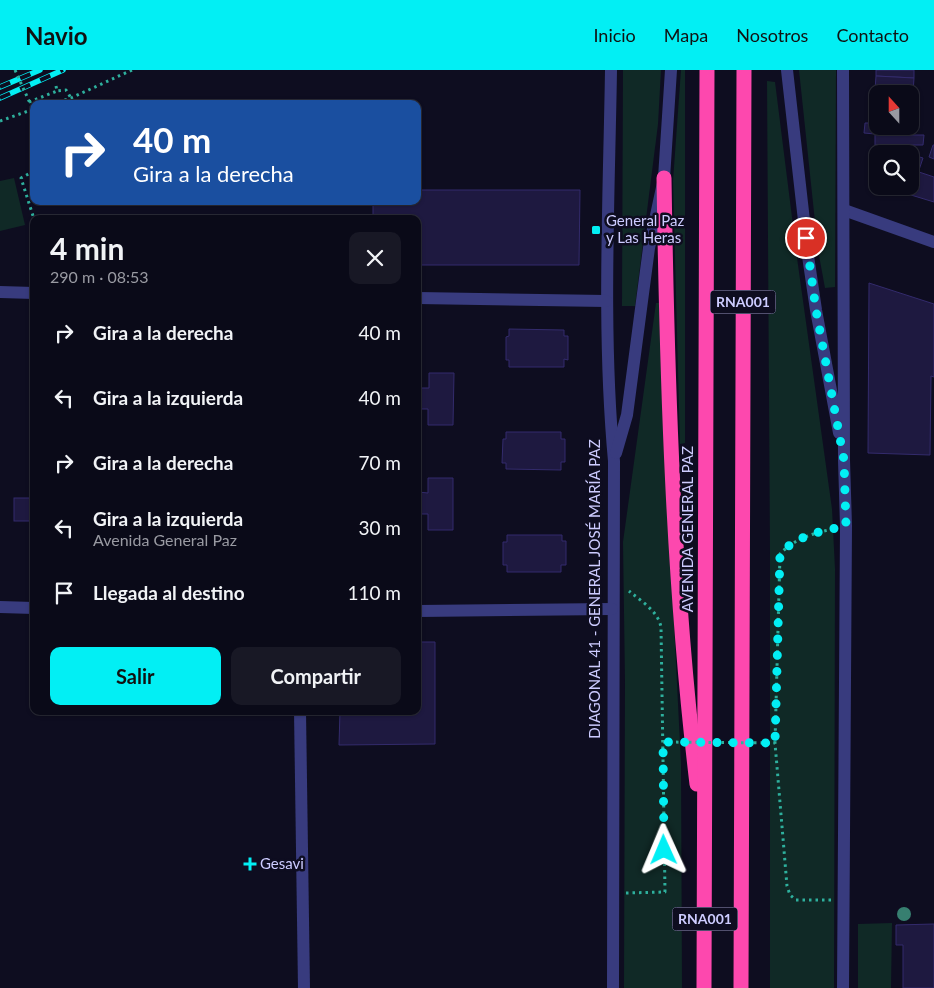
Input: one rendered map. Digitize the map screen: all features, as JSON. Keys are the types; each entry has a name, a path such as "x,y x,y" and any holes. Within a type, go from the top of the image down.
{"highway":[{"name":"AVENIDA GENERAL PAZ","path":"704,988 707,70"},
{"name":"RNA001","path":"741,988 744,70"},
{"path":"664,178 675,555 686,696 705,850"}],"street":[{"name":"DIAGONAL 41 - GENERAL JOSÉ MARÍA PAZ","path":"610,70 606,301 609,414 614,461 612,609 613,988"},
{"path":"614,461 627,415 649,248 664,178 670,70"},
{"path":"787,70 817,319 844,460"},
{"path":"843,988 846,526 844,460 844,70"},
{"path":"844,210 934,242"},
{"path":"0,292 30,293"},
{"path":"421,298 606,301"},
{"path":"0,607 30,608"},
{"path":"421,611 612,609"},
{"path":"300,715 304,988"}],"path":[{"path":"15,70 29,102"},
{"path":"65,100 132,70"},
{"path":"56,86 56,91"},
{"path":"34,100 56,91 66,90 71,98"},
{"path":"0,121 30,112"},
{"path":"30,173 22,178 33,215"},
{"path":"844,900 796,900 790,895 787,886 775,743 780,554 794,542 814,533 846,526"},
{"path":"613,583 627,590 655,613 660,620 665,886 665,892 613,893"},
{"path":"663,742 775,743"}],"green space":[{"path":"623,70 661,70 658,124 635,306 622,306"},
{"path":"681,70 685,70 685,443 680,444 673,181"},
{"path":"799,70 836,70 835,287 825,288 818,250"},
{"path":"767,81 775,82 832,509 835,569 834,988 770,988"},
{"path":"14,178 25,225 0,231 0,181"},
{"path":"656,303 662,303 662,381 681,764 682,988 624,988 625,682 623,542"},
{"path":"892,923 891,988 858,988 858,924"}],"building":[{"path":"876,70 914,70 914,78 876,76"},
{"path":"876,76 914,78 914,85 875,85"},
{"path":"865,123 869,123 869,133 864,133"},
{"path":"875,135 924,135 923,145 875,145"},
{"path":"934,145 934,159 929,157"},
{"path":"919,157 923,158 919,170"},
{"path":"919,172 934,177 934,202 911,195 919,195"},
{"path":"421,190 580,190 579,265 421,265 421,215 373,215 373,205 421,205"},
{"path":"869,283 934,304 934,377 931,376 930,455 868,453"},
{"path":"509,329 564,330 564,336 568,336 568,360 564,359 564,367 509,367 509,360 506,360 506,337 509,336"},
{"path":"429,373 454,373 453,425 428,425 428,409 421,409 421,388 429,388"},
{"path":"506,432 561,432 561,439 565,439 565,462 561,462 561,470 506,469 506,463 502,463 503,439 506,439"},
{"path":"428,478 453,478 453,530 428,530 428,514 421,514 421,492 428,493"},
{"path":"14,498 30,498 30,521 14,521"},
{"path":"507,535 562,535 562,541 566,541 566,565 561,565 561,572 507,572 507,565 503,565 503,542 507,542"},
{"path":"421,642 435,642 435,744 339,745 340,715 421,715"},
{"path":"934,924 934,988 903,988 903,945 896,945 896,925"}],"railway":[{"path":"0,87 40,70"},
{"path":"0,98 63,70"}],"place":[{"name":"General Paz y Las Heras","path":"596,230"},
{"name":"Gesavi","path":"250,864"}],"route":[{"path":"664,850 663,742 775,743 780,554 794,542 814,533 846,526 844,460 816,310 806,238"}]}
